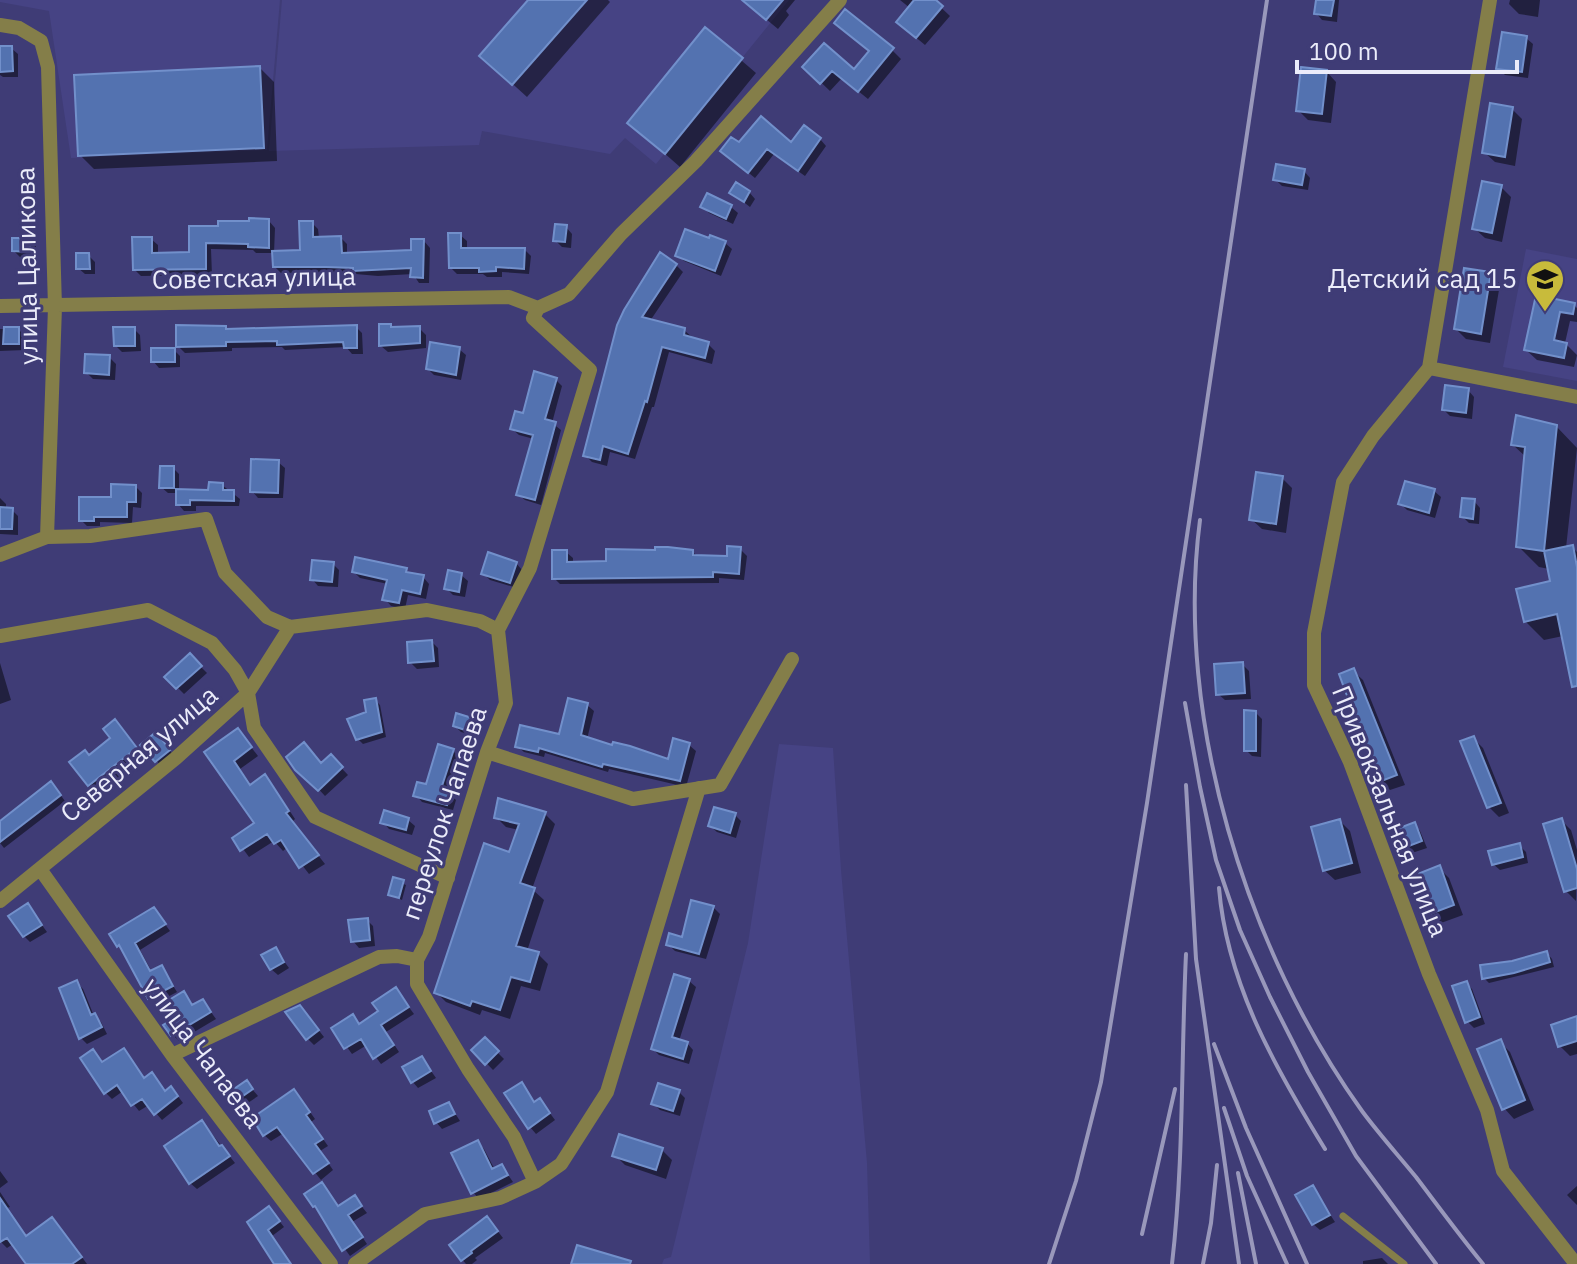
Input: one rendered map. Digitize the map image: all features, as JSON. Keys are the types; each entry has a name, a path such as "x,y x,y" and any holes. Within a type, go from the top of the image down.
{"street":[{"path":"0,555 47,537 90,536 206,519 225,573 267,617 290,627 427,610 480,621 498,630 530,568 590,370 533,318 538,308 569,294 621,234 696,161 840,0"},
{"path":"1490,0 1429,368 1577,397"},
{"name":"улица Цаликова","path":"0,25 19,28 41,41 48,67 55,307 47,537"},
{"name":"Советская улица","path":"0,306 509,297 538,308"},
{"name":"Привокзальная улица","path":"1429,368 1373,436 1343,482 1314,633 1314,685 1350,762 1429,974 1487,1110 1503,1171 1576,1264"},
{"path":"0,636 148,610 212,643 235,670 248,693 254,728 315,817 448,878"},
{"name":"Северная улица","path":"0,901 176,758 248,693 290,627"},
{"name":"переулок Чапаева","path":"417,960 429,937 487,752 506,703 498,630"},
{"path":"487,752 633,799 720,785 792,659"},
{"path":"355,1264 425,1214 500,1198 535,1182 561,1164 607,1092 699,788"},
{"name":"улица Чапаева","path":"40,869 172,1055 331,1264"},
{"path":"172,1055 379,957 397,956 417,960 417,984 468,1069 514,1137 535,1182"}],"lane":[{"path":"1343,1216 1404,1264"}],"shaded area":[{"path":"0,0 280,0 267,150 71,158 49,11"},
{"path":"282,0 789,0 656,164 625,138 610,154 482,131 479,145 269,151"},
{"name":"Детский сад 15","path":"1526,249 1577,259 1577,381 1503,367"},
{"path":"779,744 833,748 867,1163 870,1264 662,1264 664,1259 671,1257 748,943"}],"building":[{"path":"528,0 587,0 512,85 479,56"},
{"path":"742,0 783,0 766,20"},
{"path":"914,0 936,0 943,6 916,38 896,22"},
{"path":"1316,0 1334,0 1331,16 1314,14"},
{"path":"845,9 894,48 858,92 832,71 820,84 802,67 824,43 854,69 869,51 834,23"},
{"path":"705,27 743,58 665,154 627,123"},
{"path":"1502,32 1527,36 1522,72 1496,69"},
{"path":"0,46 12,46 13,71 0,72"},
{"path":"260,66 264,148 78,156 74,75"},
{"path":"1301,67 1327,70 1322,114 1296,111"},
{"path":"1490,103 1513,107 1505,157 1482,153"},
{"path":"761,116 791,142 804,125 821,138 798,171 767,149 748,173 720,151 731,137 739,142"},
{"path":"1276,164 1305,169 1302,185 1273,180"},
{"path":"1482,181 1502,185 1492,233 1472,229"},
{"path":"736,182 750,191 744,202 729,193"},
{"path":"707,193 732,205 726,219 700,207"},
{"path":"249,218 269,219 269,248 206,243 206,269 133,270 132,237 152,237 152,253 189,252 189,226 218,226 218,221 249,221"},
{"path":"299,221 313,221 313,237 341,236 342,253 411,250 411,239 424,239 423,278 410,277 411,268 353,271 353,268 273,267 272,251 300,250"},
{"path":"555,224 567,225 565,242 553,241"},
{"path":"685,229 726,241 715,271 675,256"},
{"path":"448,233 461,233 461,248 525,248 524,269 496,267 496,271 479,272 479,268 449,268"},
{"path":"12,238 30,238 30,252 12,251"},
{"path":"660,252 677,264 642,317 685,328 684,335 709,342 705,358 662,347 628,454 603,446 600,460 583,456 617,325"},
{"path":"76,253 89,253 90,269 76,269"},
{"path":"1464,268 1491,272 1481,334 1454,329"},
{"path":"1536,295 1575,303 1573,314 1560,312 1554,340 1567,343 1564,358 1524,350"},
{"path":"379,324 391,324 391,327 420,326 420,343 379,346"},
{"path":"176,325 226,326 226,329 357,325 357,348 344,348 343,342 277,345 277,341 176,347"},
{"path":"4,327 19,327 19,344 3,344"},
{"path":"113,327 135,327 135,346 114,346"},
{"path":"430,342 460,347 456,375 426,369"},
{"path":"151,348 175,348 175,362 151,362"},
{"path":"85,354 110,355 109,375 84,373"},
{"path":"534,371 557,378 545,419 556,422 535,500 516,495 533,435 510,429 515,411 523,413"},
{"path":"1445,385 1469,388 1466,413 1442,410"},
{"path":"1516,415 1557,425 1544,551 1516,547 1525,447 1511,445"},
{"path":"251,459 279,460 278,493 250,492"},
{"path":"160,466 174,466 174,488 159,488"},
{"path":"1256,472 1283,476 1276,524 1249,520"},
{"path":"1405,481 1435,489 1429,513 1398,504"},
{"path":"209,482 223,483 223,490 234,490 234,501 190,500 190,505 176,505 176,489 208,490"},
{"path":"111,484 136,485 136,502 127,502 127,517 94,517 94,521 79,521 79,497 111,497"},
{"path":"1462,498 1475,499 1473,519 1460,517"},
{"path":"0,507 13,508 12,529 0,529"},
{"path":"1573,545 1577,567 1577,686 1572,687 1557,614 1524,622 1516,589 1550,581 1544,551"},
{"path":"727,546 741,547 739,574 713,572 713,577 552,579 552,550 567,550 567,562 606,561 606,549 655,550 655,547 693,550 693,555 727,556"},
{"path":"488,552 517,562 510,583 481,574"},
{"path":"355,557 407,568 406,572 424,575 420,594 402,590 399,603 382,600 387,580 352,572"},
{"path":"312,560 334,562 332,582 310,580"},
{"path":"448,570 462,573 459,592 444,589"},
{"path":"432,640 434,661 408,663 407,642"},
{"path":"190,653 202,666 176,689 164,677"},
{"path":"1243,662 1245,693 1216,695 1214,664"},
{"path":"1354,668 1397,775 1379,782 1339,674"},
{"path":"376,698 382,732 356,740 347,719 366,712 364,700"},
{"path":"568,698 588,703 581,735 612,745 613,742 630,746 668,759 673,738 690,743 680,781 603,764 602,767 539,748 538,752 515,747 520,725 559,734"},
{"path":"1244,710 1256,711 1256,751 1244,751"},
{"path":"456,713 472,718 468,731 453,726"},
{"path":"115,719 137,748 88,786 69,762 85,750 89,755 110,738 103,729"},
{"path":"238,728 252,747 234,761 250,785 265,774 289,811 286,813 319,855 299,868 281,840 274,844 267,834 240,851 232,838 254,823 204,752"},
{"path":"156,732 170,750 155,762 140,745"},
{"path":"1474,736 1501,803 1487,808 1460,741"},
{"path":"304,742 321,763 331,754 343,767 318,791 286,757"},
{"path":"438,744 454,749 441,789 451,791 447,805 413,796 417,782 426,784"},
{"path":"51,781 61,795 0,842 0,821"},
{"path":"498,798 546,812 520,883 535,888 516,946 539,952 530,982 511,977 500,1010 472,1001 470,1006 434,993 484,843 509,852 519,824 494,818"},
{"path":"714,807 736,813 730,833 708,826"},
{"path":"384,810 409,818 406,830 380,823"},
{"path":"1562,818 1577,869 1577,888 1564,892 1543,824"},
{"path":"1340,819 1352,863 1323,871 1311,827"},
{"path":"1415,822 1422,841 1401,849 1394,830"},
{"path":"1520,843 1523,857 1492,865 1488,851"},
{"path":"1440,865 1454,905 1430,914 1415,875"},
{"path":"393,877 404,880 399,898 388,895"},
{"path":"691,900 714,906 699,954 666,945 669,933 682,937"},
{"path":"28,903 42,925 23,937 8,916"},
{"path":"154,907 166,924 135,943 150,971 162,965 173,986 148,999 119,945 117,947 109,934"},
{"path":"368,918 370,940 351,942 348,920"},
{"path":"276,947 284,962 270,970 261,955"},
{"path":"1547,951 1550,962 1482,979 1480,965 1512,961"},
{"path":"674,974 690,979 672,1037 688,1042 683,1059 651,1049"},
{"path":"77,980 91,1015 95,1013 102,1027 79,1039 59,988"},
{"path":"1467,981 1480,1017 1465,1023 1452,986"},
{"path":"396,987 409,1007 381,1025 394,1045 373,1059 361,1039 344,1049 331,1028 353,1014 359,1024 378,1011 372,1003"},
{"path":"184,991 192,1005 203,999 211,1012 171,1036 163,1025 178,1016 169,1000"},
{"path":"300,1005 319,1030 306,1040 285,1012"},
{"path":"1577,1016 1577,1041 1558,1047 1551,1025"},
{"path":"485,1037 499,1051 485,1065 471,1050"},
{"path":"1501,1039 1525,1100 1502,1110 1477,1049"},
{"path":"124,1048 144,1078 152,1072 165,1091 171,1086 178,1096 154,1115 142,1099 131,1106 117,1085 104,1094 80,1058 93,1049 102,1062"},
{"path":"422,1056 431,1071 411,1083 402,1067"},
{"path":"247,1080 253,1089 237,1100 231,1091"},
{"path":"522,1082 534,1102 540,1098 550,1113 528,1129 504,1093"},
{"path":"658,1083 680,1090 673,1111 651,1104"},
{"path":"294,1089 310,1112 306,1115 323,1139 315,1144 329,1163 313,1174 277,1127 263,1136 252,1118"},
{"path":"449,1102 455,1114 434,1124 429,1111"},
{"path":"202,1120 219,1146 222,1145 230,1156 189,1184 164,1146"},
{"path":"619,1134 663,1148 656,1170 612,1156"},
{"path":"478,1140 492,1169 502,1164 508,1175 471,1194 451,1153"},
{"path":"322,1182 338,1206 355,1195 362,1206 348,1215 363,1237 342,1251 315,1206 304,1194"},
{"path":"1313,1185 1330,1215 1312,1225 1295,1195"},
{"path":"0,1198 26,1236 52,1217 82,1257 72,1264 26,1264 7,1238 0,1242"},
{"path":"269,1206 280,1221 268,1230 291,1264 274,1264 247,1222"},
{"path":"487,1216 498,1231 461,1261 449,1245"},
{"path":"577,1245 631,1261 630,1264 571,1264"}],"railway":[{"path":"1049,1264 1076,1181 1101,1082 1147,803 1267,0"},
{"path":"1200,520 1195,596 1198,673 1210,752 1228,830 1253,906 1285,979 1321,1048 1362,1111 1483,1264"},
{"path":"1185,703 1216,860 1240,930 1308,1072 1356,1156 1436,1264"},
{"path":"1186,785 1196,959 1239,1264"},
{"path":"1219,888 1232,958 1243,992 1272,1057 1325,1149"},
{"path":"1172,1264 1180,1148 1186,954"},
{"path":"1214,1044 1246,1128 1307,1264"},
{"path":"1142,1234 1175,1089"},
{"path":"1224,1108 1247,1176 1287,1264"},
{"path":"1203,1264 1217,1165"},
{"path":"1238,1173 1256,1264"}],"place":[{"name":"Детский сад 15","path":"1545,313"}]}
